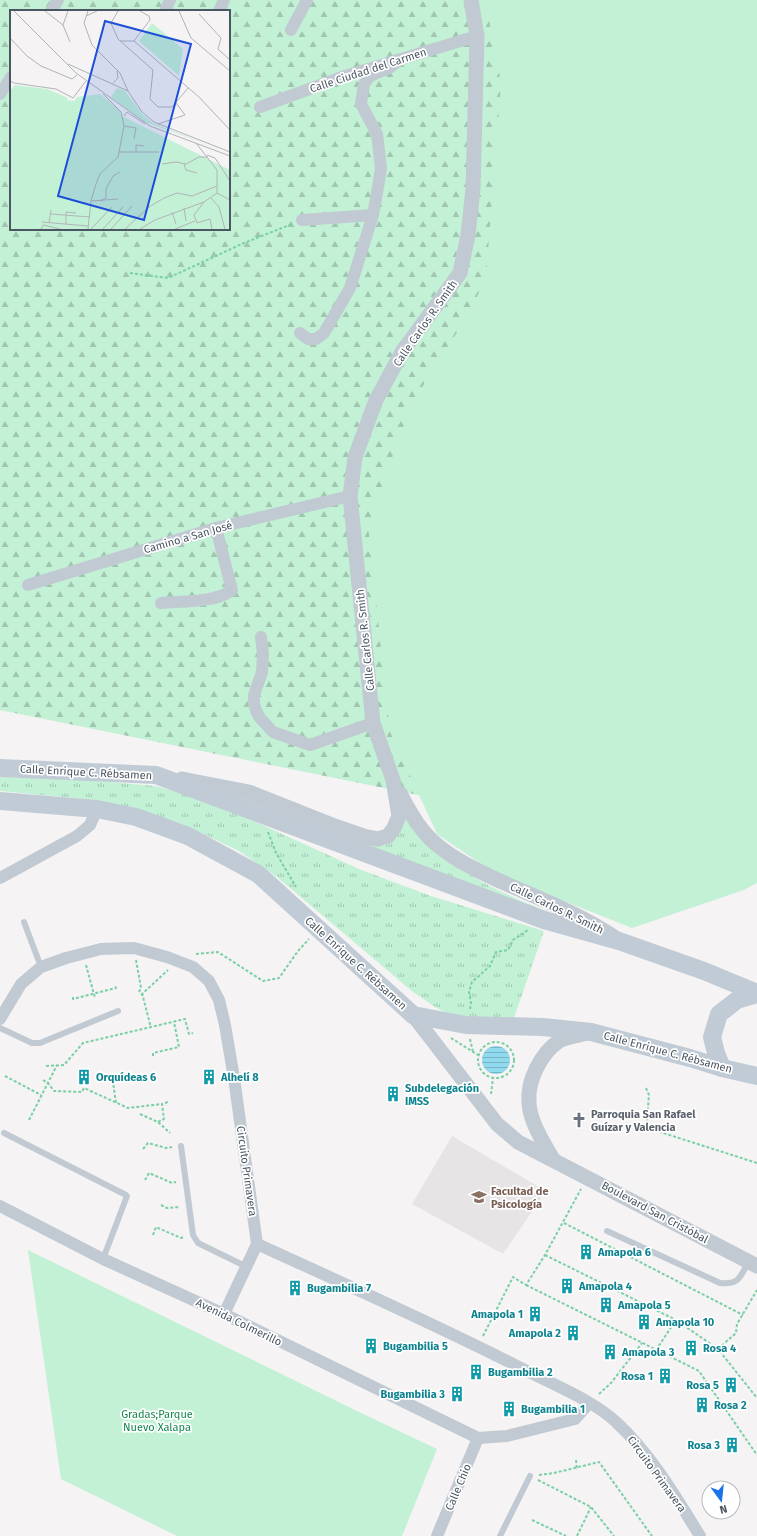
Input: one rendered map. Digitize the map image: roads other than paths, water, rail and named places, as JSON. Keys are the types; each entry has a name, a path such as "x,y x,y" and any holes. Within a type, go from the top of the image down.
{"main road":[{"name":"Calle Enrique C. Rébsamen","path":"0,768 156,775 544,920 620,941 704,971 757,994"},
{"name":"Calle Enrique C. Rébsamen","path":"0,801 97,808 136,817 188,836 258,874 413,1015 466,1025 543,1027 616,1036 722,1068 757,1076"},
{"path":"722,1068 712,1037 718,1014 737,1000 757,994"}],"street":[{"path":"53,10 58,0"},
{"path":"165,10 170,0"},
{"path":"219,10 224,0"},
{"path":"291,30 308,0"},
{"name":"Calle Carlos R. Smith","path":"471,0 477,36 473,189 468,235 460,274 402,352 376,400 355,457 350,496 373,723 393,780 409,812 424,833 449,854 474,869 594,924 620,941"},
{"name":"Calle Ciudad del Carmen","path":"260,107 345,76 477,36"},
{"path":"300,333 308,339 316,340 324,333 350,288 373,215 380,168 377,134 361,104 361,96 364,84 370,76 389,68 401,59"},
{"path":"0,94 10,79"},
{"path":"302,220 373,215"},
{"name":"Camino a San José","path":"28,585 216,528 350,496"},
{"path":"161,603 202,600 225,595 232,590 216,528"},
{"path":"261,637 263,654 262,672 254,695 254,703 260,718 273,732 310,745 373,723"},
{"name":"Calle Carlos R. Smith","path":"156,775 249,792 332,825 367,837 378,839 388,836 394,828 399,816 393,780"},
{"path":"0,878 77,836 90,825 97,808"},
{"name":"Circuito Primavera","path":"0,1019 21,984 41,967 66,958 101,949 134,948 193,967 208,981 219,1000 234,1078 257,1244 478,1346 589,1403 615,1421 636,1443 674,1494 700,1536"},
{"name":"Boulevard San Cristóbal","path":"413,1015 497,1124 518,1142 753,1264"},
{"path":"553,1159 536,1130 528,1103 532,1078 542,1057 561,1040 591,1032"},
{"name":"Avenida Colmerillo","path":"0,1206 103,1259 224,1314 478,1438"},
{"path":"224,1314 257,1244"},
{"path":"478,1438 507,1436 575,1419 589,1403"},
{"name":"Calle Chio","path":"439,1535 478,1438"}],"lane":[{"path":"24,922 41,967"},
{"path":"0,1028 32,1042 40,1043 118,1012"},
{"path":"4,1133 127,1196 103,1259"},
{"path":"181,1146 193,1235 198,1243 246,1266"},
{"path":"607,1230 720,1283 731,1284 736,1282 753,1264"},
{"path":"500,1536 530,1476"}],"water":[{"path":"496,1046 506,1050 510,1060 506,1070 496,1074 486,1070 482,1060 486,1050"}],"place":[{"name":"Orquídeas 6","path":"84,1077"},
{"name":"Alhelí 8","path":"209,1077"},
{"name":"Subdelegación IMSS","path":"393,1094"},
{"name":"Parroquia San Rafael Guízar y Valencia","path":"579,1120"},
{"name":"Facultad de Psicología","path":"479,1197"},
{"name":"Amapola 6","path":"586,1252"},
{"name":"Amapola 4","path":"567,1286"},
{"name":"Bugambilia 7","path":"295,1288"},
{"name":"Amapola 5","path":"606,1305"},
{"name":"Amapola 1","path":"535,1314"},
{"name":"Amapola 10","path":"644,1322"},
{"name":"Amapola 2","path":"573,1333"},
{"name":"Bugambilia 5","path":"371,1346"},
{"name":"Rosa 4","path":"691,1348"},
{"name":"Amapola 3","path":"610,1352"},
{"name":"Bugambilia 2","path":"476,1372"},
{"name":"Rosa 1","path":"665,1376"},
{"name":"Rosa 5","path":"731,1385"},
{"name":"Bugambilia 3","path":"457,1394"},
{"name":"Rosa 2","path":"702,1405"},
{"name":"Bugambilia 1","path":"509,1409"},
{"name":"Rosa 3","path":"732,1445"}],"park label":[{"name":"Gradas;Parque Nuevo Xalapa","path":"157,1420"}]}
